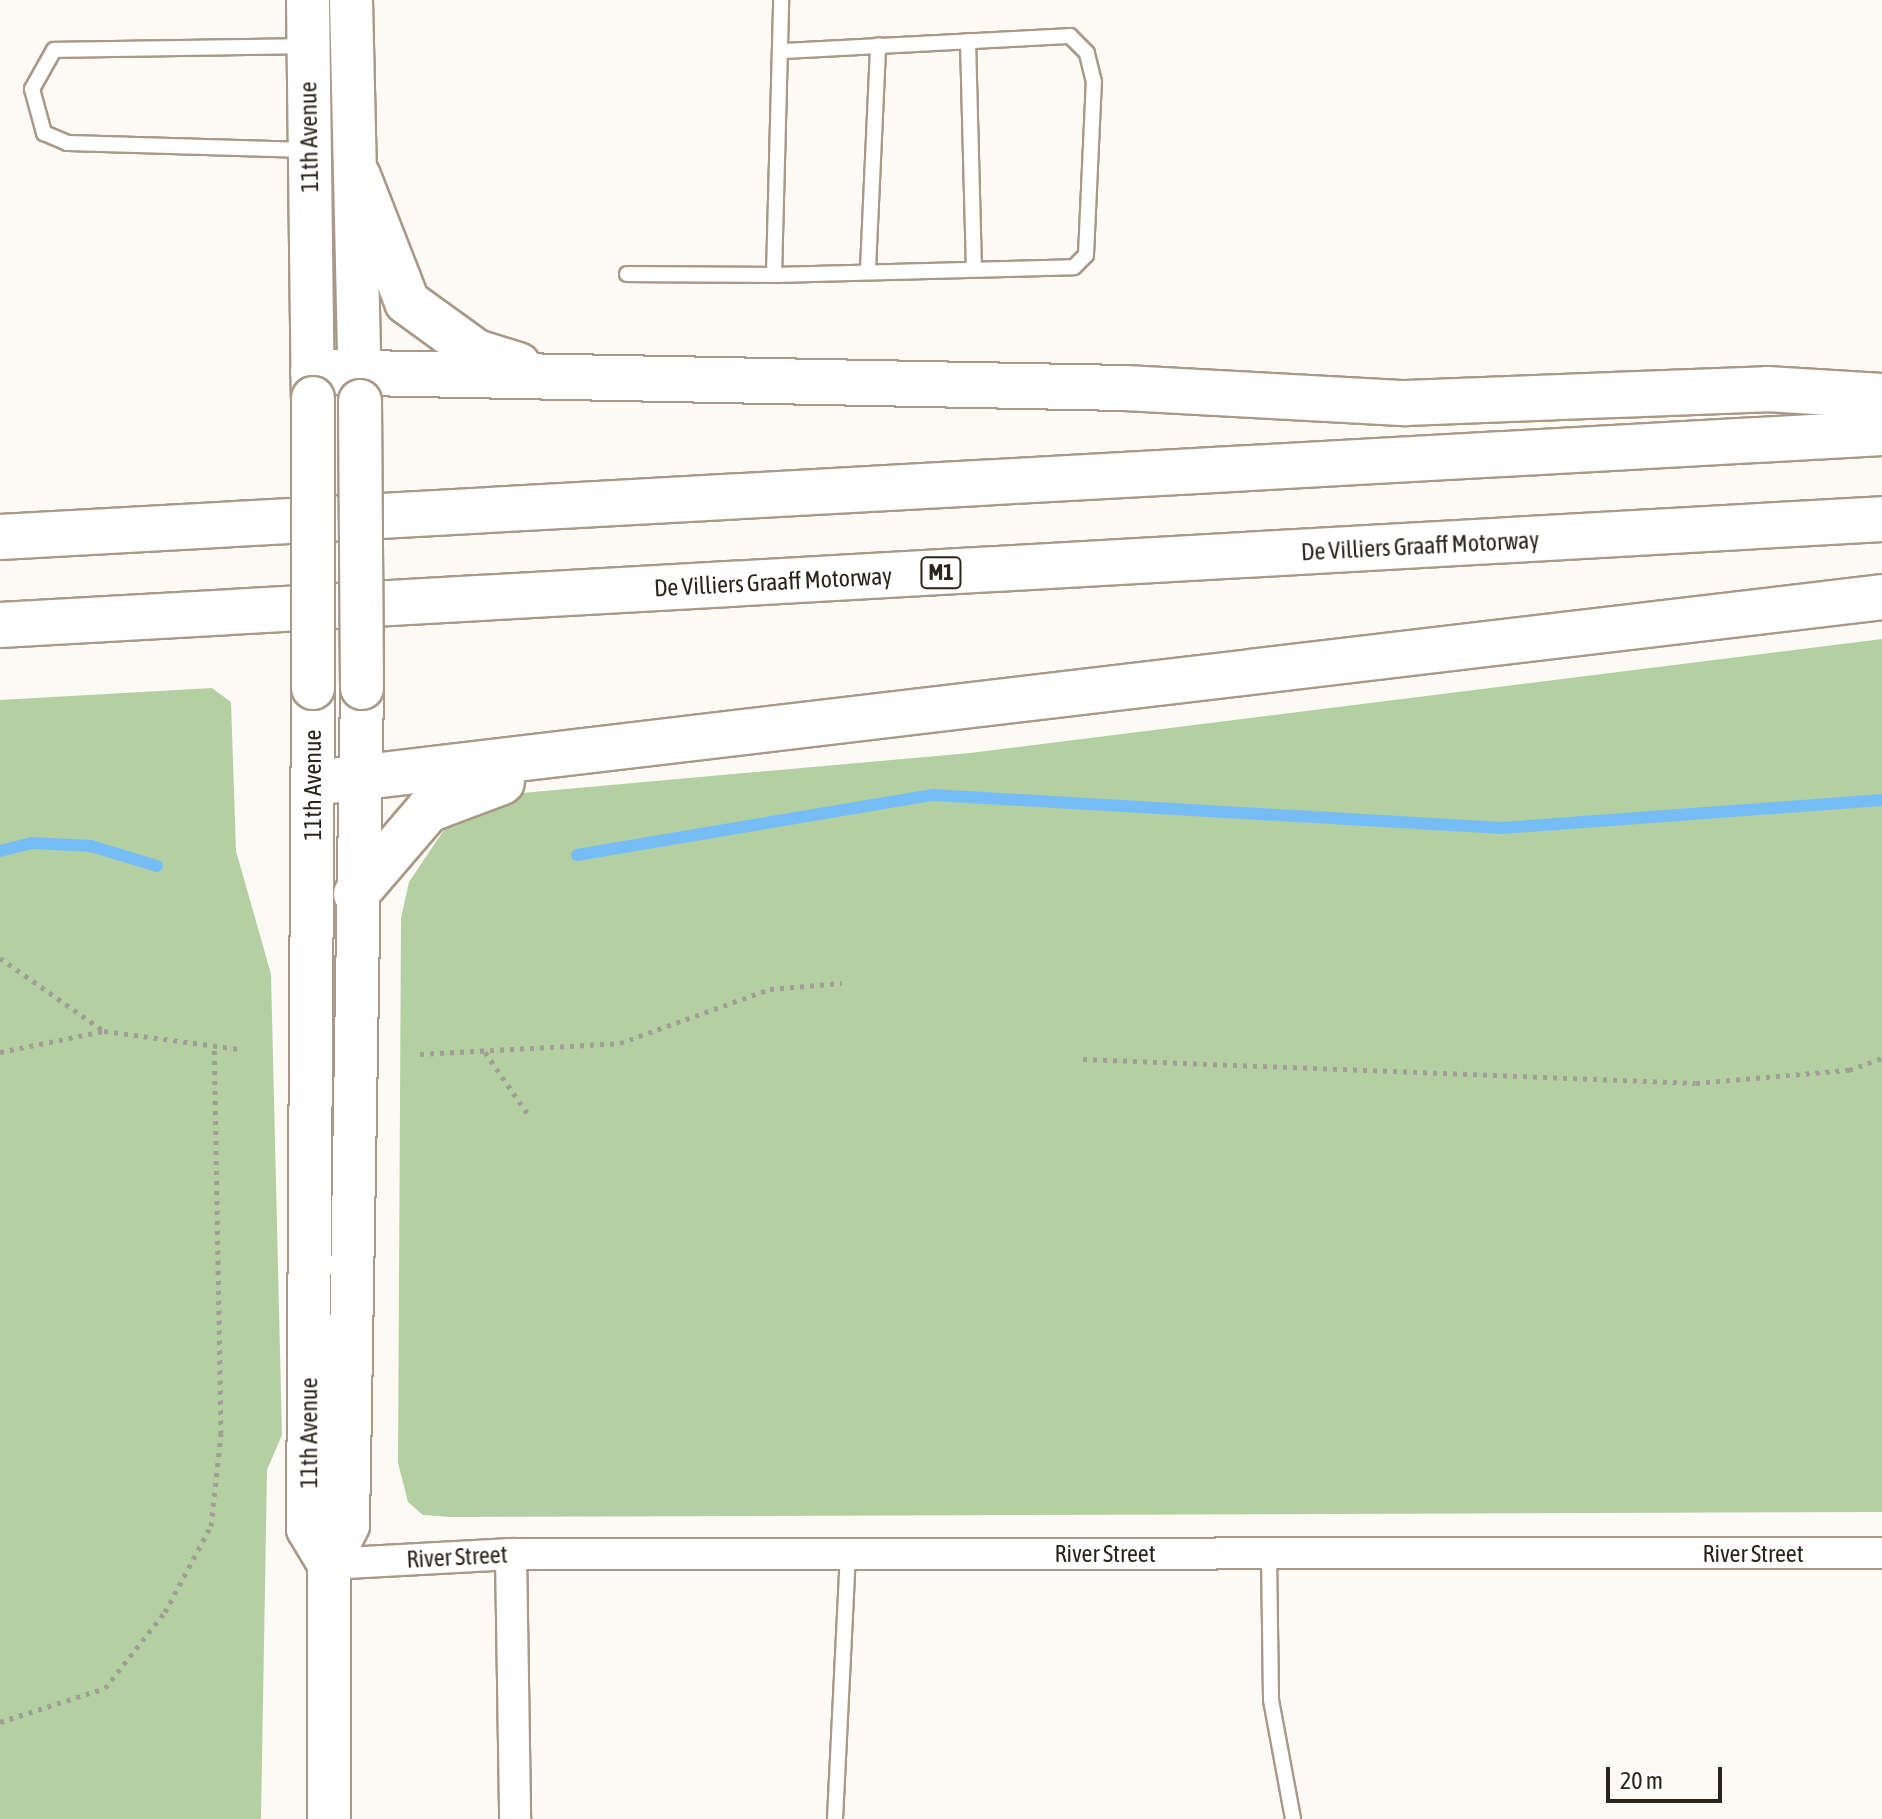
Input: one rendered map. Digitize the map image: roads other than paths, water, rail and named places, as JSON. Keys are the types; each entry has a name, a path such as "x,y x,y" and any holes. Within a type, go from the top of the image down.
{"highway":[{"path":"358,176 407,302 476,352 553,375"},
{"path":"313,385 359,387 553,375 1125,388 1406,403 1767,389 1882,396"},
{"path":"0,537 1882,433"},
{"name":"De Villiers Graaff Motorway","path":"0,625 1882,519"},
{"path":"314,783 624,752 1882,597"},
{"path":"356,894 409,826 446,800 624,752"}],"main road":[{"name":"11th Avenue","path":"308,0 314,783 308,1529 329,1564"},
{"name":"11th Avenue","path":"329,1819 329,1564 348,1525 356,894 362,688 358,176 351,0"}],"street":[{"name":"River Street","path":"329,1564 511,1554 1882,1553"},
{"path":"511,1554 515,1819"}],"lane":[{"path":"774,275 781,0"},
{"path":"627,274 774,275 868,269 1058,269 1086,255 1094,82 1087,53 1070,36 781,51"},
{"path":"968,41 974,268"},
{"path":"868,269 878,45"},
{"path":"308,46 54,50 32,89 44,133 67,143 308,150"},
{"path":"835,1819 848,1554"},
{"path":"1269,1554 1271,1700 1293,1819"}],"waterway":[{"path":"577,855 933,795 1502,828 1882,800"},
{"path":"0,851 32,843 91,846 157,866"}]}
